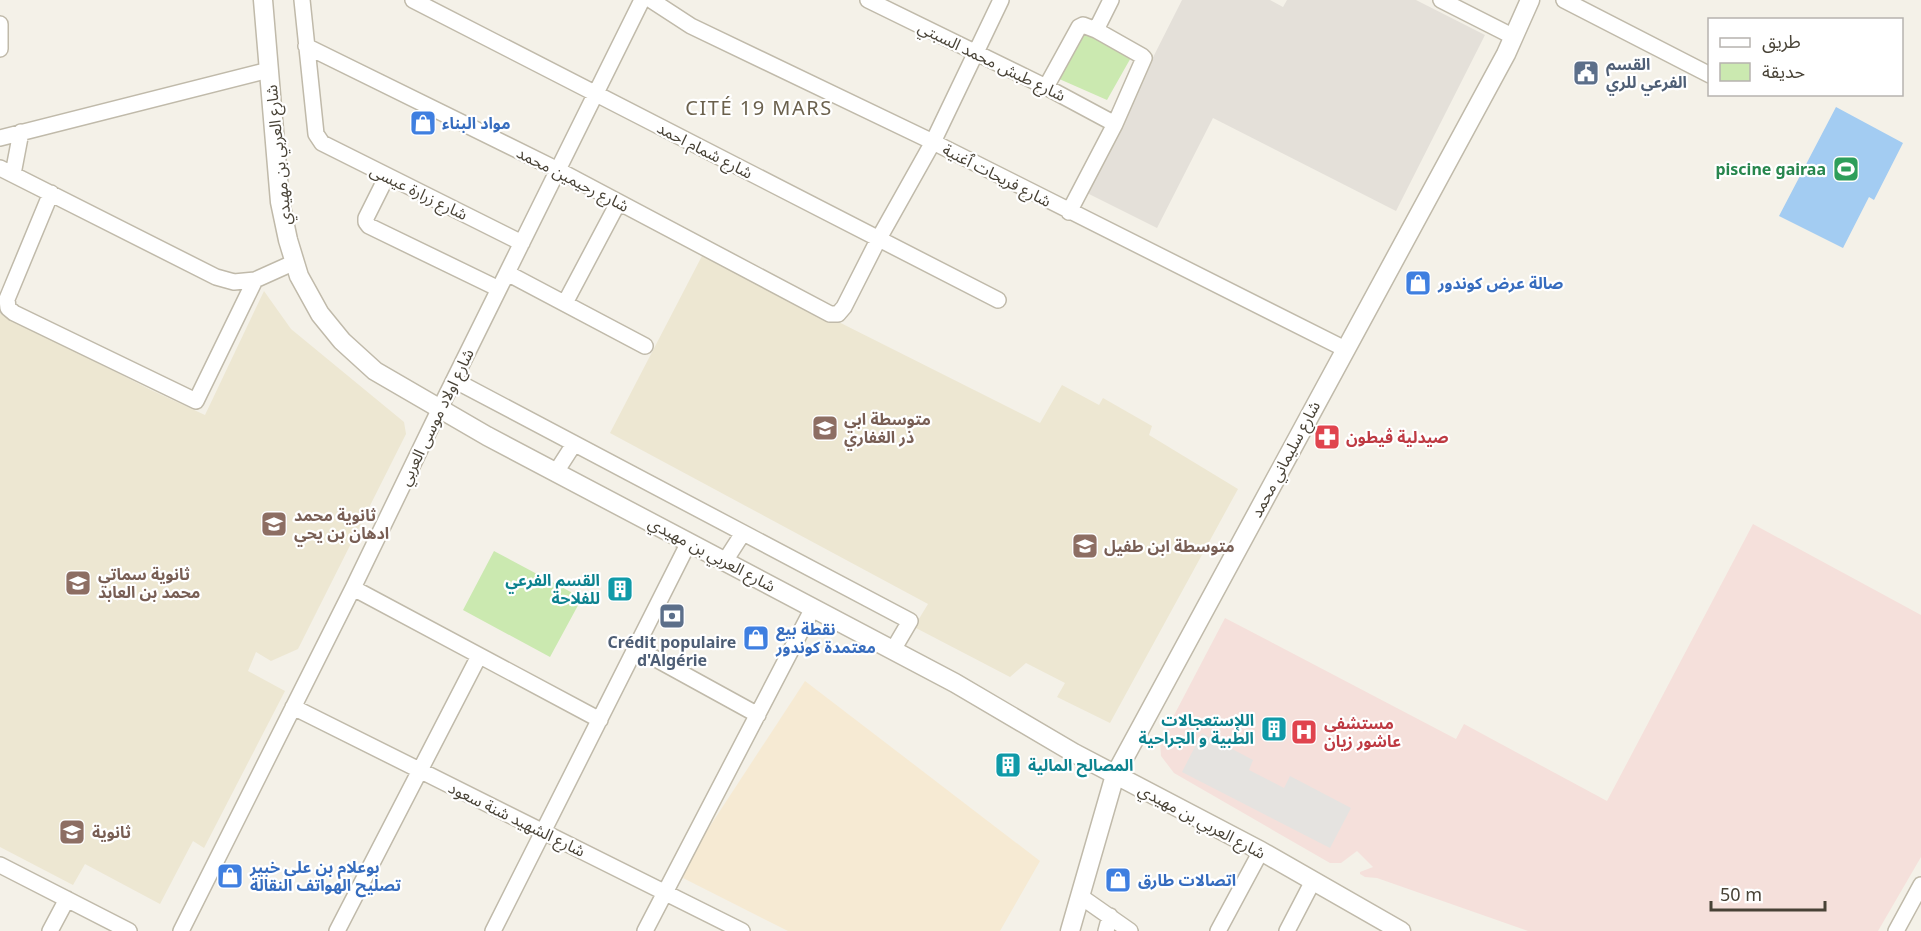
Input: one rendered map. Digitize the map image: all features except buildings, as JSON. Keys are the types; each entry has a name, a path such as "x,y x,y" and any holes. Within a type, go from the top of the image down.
{"street":[{"name":"شارع العربي بن مهيدي","path":"263,0 280,202 288,240 299,276 320,314 342,341 375,371 556,472 955,683 1074,753 1261,851 1401,931"},
{"path":"302,0 306,46"},
{"name":"شارع شمام احمد","path":"413,0 998,300"},
{"name":"شارع اولاد موسى العربي","path":"181,931 353,588 642,0"},
{"name":"شارع فريحات ٱغنية","path":"651,0 691,26 933,142 1345,349"},
{"name":"شارع طبش محمد السبتي","path":"868,0 1046,87 1115,124"},
{"path":"878,240 933,142 1001,0"},
{"path":"1441,0 1514,37"},
{"name":"شارع سليماني محمد","path":"1071,931 1115,775 1514,37 1530,0"},
{"path":"1564,0 1708,74"},
{"path":"1096,30 1105,2"},
{"path":"0,24 0,49"},
{"path":"1046,87 1079,27 1083,25 1144,58 1115,124 1069,212"},
{"name":"شارع زرارة عيسى","path":"306,46 318,139 322,143 522,243"},
{"name":"شارع رحيمين محمد","path":"306,46 558,170 830,314 838,314 844,307 878,240"},
{"path":"0,138 269,70"},
{"path":"21,132 6,171 216,277 234,282 255,280 295,262"},
{"path":"387,176 366,218 369,226 499,289"},
{"path":"51,193 7,300 8,308 14,313 195,401 255,280"},
{"path":"565,303 618,203"},
{"path":"507,273 645,346"},
{"path":"454,380 910,621 893,650"},
{"path":"556,472 574,444"},
{"path":"725,561 743,533"},
{"path":"493,931 689,542"},
{"path":"353,588 600,720"},
{"path":"645,931 813,608"},
{"path":"636,648 758,715"},
{"path":"337,931 479,656"},
{"name":"شارع الشهيد شنة سعود","path":"292,707 742,931"},
{"path":"1218,931 1261,851"},
{"path":"0,865 129,931"},
{"path":"1287,931 1313,881"},
{"path":"1896,931 1921,885"},
{"path":"1080,896 1130,931"},
{"path":"51,931 67,899"},
{"path":"1106,931 1110,916"}],"shaded area":[{"path":"1182,0 1270,0 1283,7 1287,0 1416,0 1485,35 1396,211 1213,118 1157,228 1085,192"},
{"path":"703,254 1040,423 1062,385 1099,405 1103,398 1152,426 1149,435 1238,489 1110,723 1057,697 1065,683 1026,663 1010,677 914,627 928,604 610,433"},
{"name":"ثانوية سماتي محمد بن العابد","path":"264,291 291,329 404,422 406,434 298,649 271,661 256,652 248,671 285,691 204,848 193,841 160,904 85,864 73,885 0,847 0,313 205,415"},
{"name":"مستشفى عاشور زيان","path":"1753,524 1921,615 1921,857 1878,931 1528,931 1377,878 1365,877 1360,872 1373,867 1357,851 1341,863 1330,863 1174,773 1161,756 1160,742 1225,618 1456,739 1464,724 1607,801"},
{"path":"805,681 1040,861 1000,931 788,931 683,878 691,855"},
{"path":"1202,733 1253,760 1249,770 1284,788 1290,776 1351,808 1330,848 1182,772"}],"green space":[{"path":"1085,30 1133,54 1107,100 1057,78"},
{"path":"494,551 582,598 550,657 463,610"}],"water":[{"name":"piscine gairaa","path":"1836,107 1903,143 1874,200 1869,197 1843,248 1779,216"}],"place":[{"name":"القسم الفرعي للري","path":"1586,73"},
{"name":"مواد البناء","path":"423,123"},
{"name":"piscine gairaa","path":"1846,169"},
{"name":"صالة عرض كوندور","path":"1418,283"},
{"name":"متوسطة ابي ذر الغفاري","path":"825,428"},
{"name":"صيدلية ڨيطون","path":"1327,437"},
{"name":"ثانوية محمد ادهان بن يحي","path":"274,524"},
{"name":"متوسطة ابن طفيل","path":"1085,546"},
{"name":"ثانوية سماتي محمد بن العابد","path":"78,583"},
{"name":"القسم الفرعي للفلاحة","path":"620,589"},
{"name":"Crédit populaire d'Algérie","path":"672,616"},
{"name":"نقطة بيع معتمدة كوندور","path":"756,638"},
{"name":"اللإستعجالات الطبية و الجراحية","path":"1274,729"},
{"name":"مستشفى عاشور زيان","path":"1304,732"},
{"name":"المصالح المالية","path":"1008,765"},
{"name":"ثانوية","path":"72,832"},
{"name":"بوعلام بن علي خبير تصليح الهواتف النقالة","path":"230,876"},
{"name":"اتصالات طارق","path":"1118,880"}],"district":[{"name":"CITÉ 19 MARS","path":"759,107"}]}
